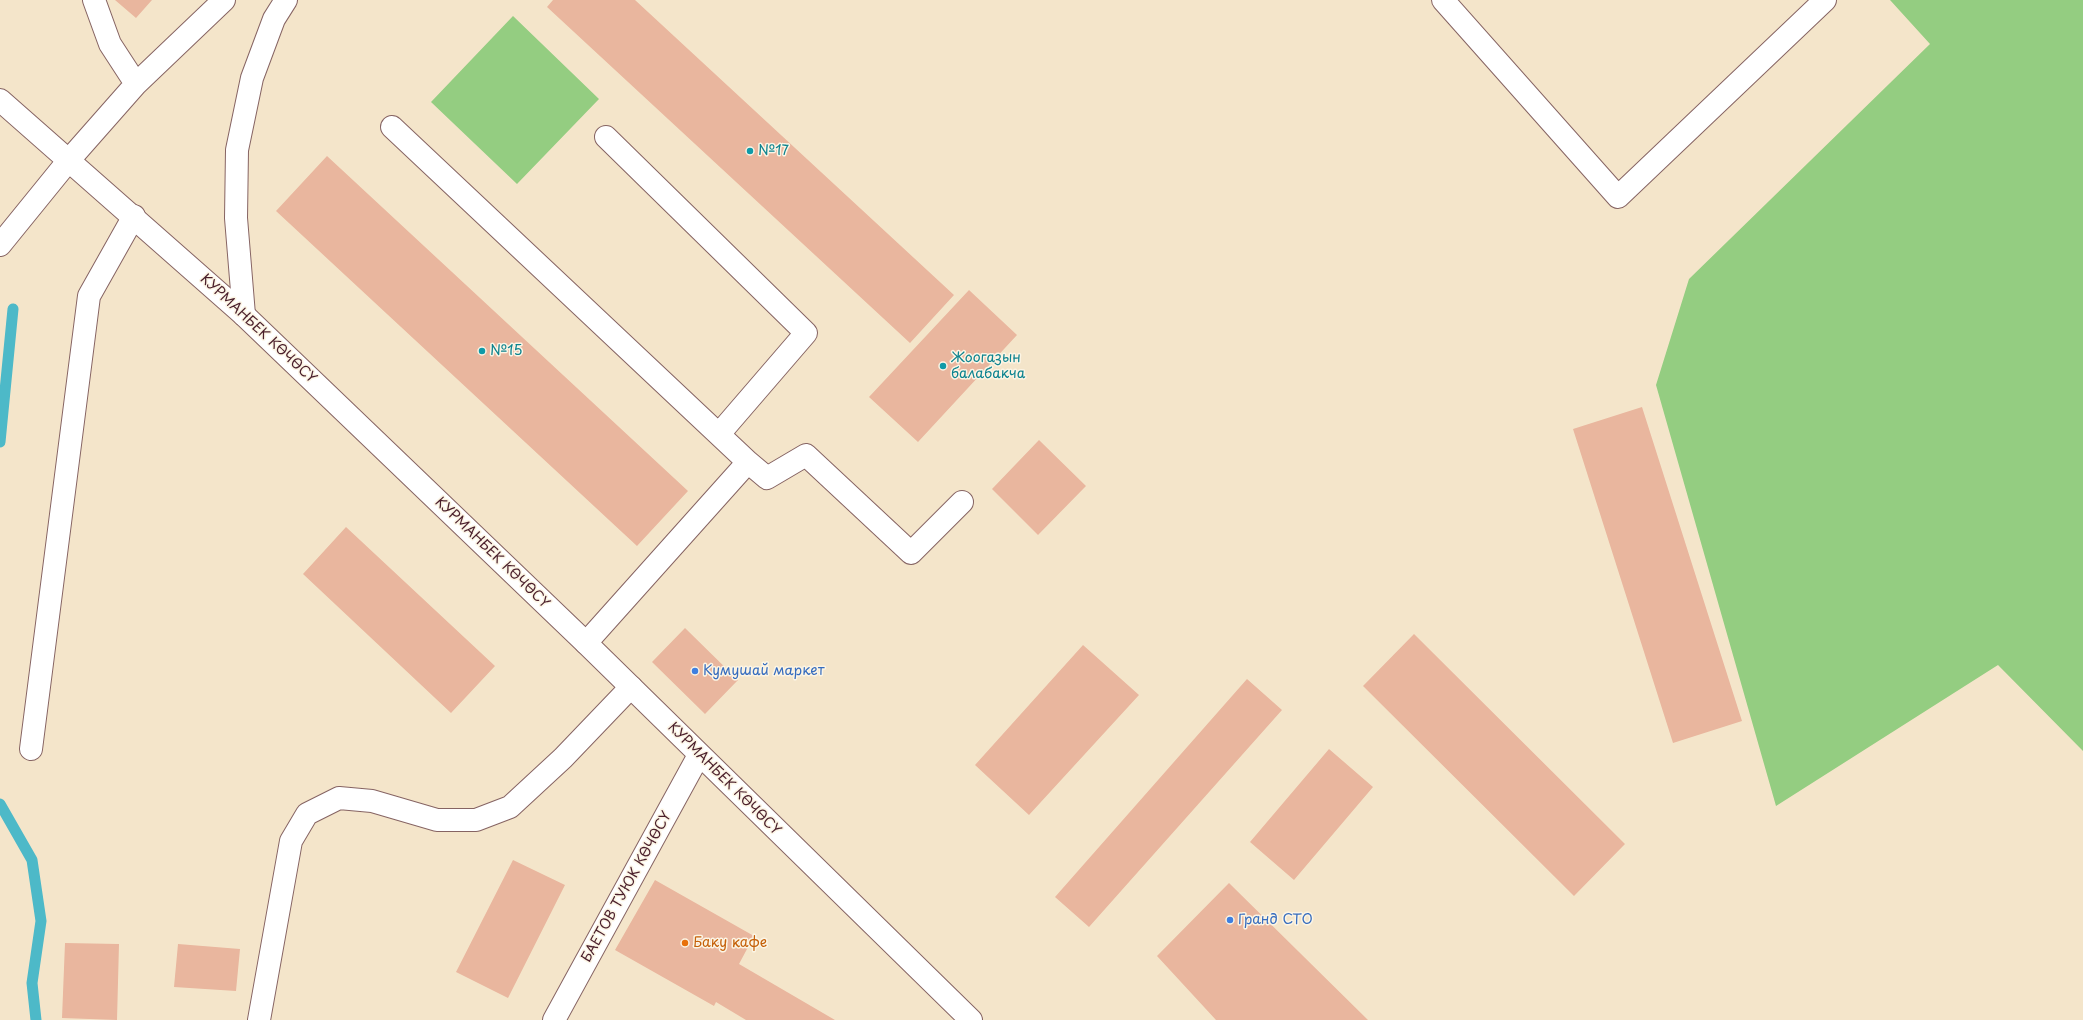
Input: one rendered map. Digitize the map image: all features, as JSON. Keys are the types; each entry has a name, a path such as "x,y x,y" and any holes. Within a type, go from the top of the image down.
{"main road":[{"path":"94,0 110,44 136,84"},
{"path":"0,245 70,160 136,84 224,0"},
{"path":"244,315 236,218 237,150 252,78 274,19 286,0"},
{"path":"1443,0 1618,196 1825,0"},
{"name":"КУРМАНБЕК КӨЧӨСҮ","path":"0,100 134,216 244,315 586,642 699,755 971,1020"},
{"path":"392,127 748,462 767,478 806,455 911,553 962,502"},
{"path":"606,137 806,333 719,434"},
{"path":"31,749 89,296 134,216"},
{"path":"586,642 748,462"},
{"path":"259,1020 291,841 307,814 339,798 372,801 438,820 476,820 510,807 563,758 631,687"},
{"name":"БАЕТОВ ТУЮК КӨЧӨСҮ","path":"554,1020 699,755"}],"green space":[{"path":"1890,0 2083,0 2083,751 1998,665 1776,806 1656,385 1689,279 1930,44"},
{"path":"513,16 599,99 517,184 431,102"}],"building":[{"path":"115,0 152,0 136,18"},
{"name":"№17","path":"553,0 635,0 954,295 910,343 547,7"},
{"name":"№15","path":"327,156 688,491 637,546 276,211"},
{"name":"Жоогазын балабакча","path":"969,290 1017,335 918,442 869,397"},
{"path":"1642,407 1742,721 1673,743 1573,429"},
{"path":"1039,440 1086,486 1038,535 992,489"},
{"path":"346,527 495,666 451,713 303,574"},
{"name":"Кумушай маркет","path":"685,628 738,680 705,714 652,662"},
{"path":"1414,634 1625,844 1574,896 1363,686"},
{"path":"1083,645 1139,695 1029,815 975,765"},
{"path":"1247,679 1282,710 1089,927 1055,897"},
{"path":"1329,749 1373,787 1294,880 1250,842"},
{"path":"513,860 565,885 508,998 456,972"},
{"name":"Баку кафе","path":"655,880 754,936 739,964 835,1020 746,1020 716,1002 714,1006 615,950"},
{"name":"Гранд СТО","path":"1229,883 1368,1020 1216,1020 1157,956"},
{"path":"65,943 119,944 117,1020 62,1018"},
{"path":"178,944 240,949 236,991 174,987"}],"waterway":[{"path":"0,442 13,309"},
{"path":"0,804 32,860 41,921 32,983 36,1020"}],"place":[{"name":"№17","path":"750,151"},
{"name":"№15","path":"482,351"},
{"name":"Жоогазын балабакча","path":"943,366"},
{"name":"Кумушай маркет","path":"695,671"},
{"name":"Гранд СТО","path":"1230,920"},
{"name":"Баку кафе","path":"685,943"}]}
